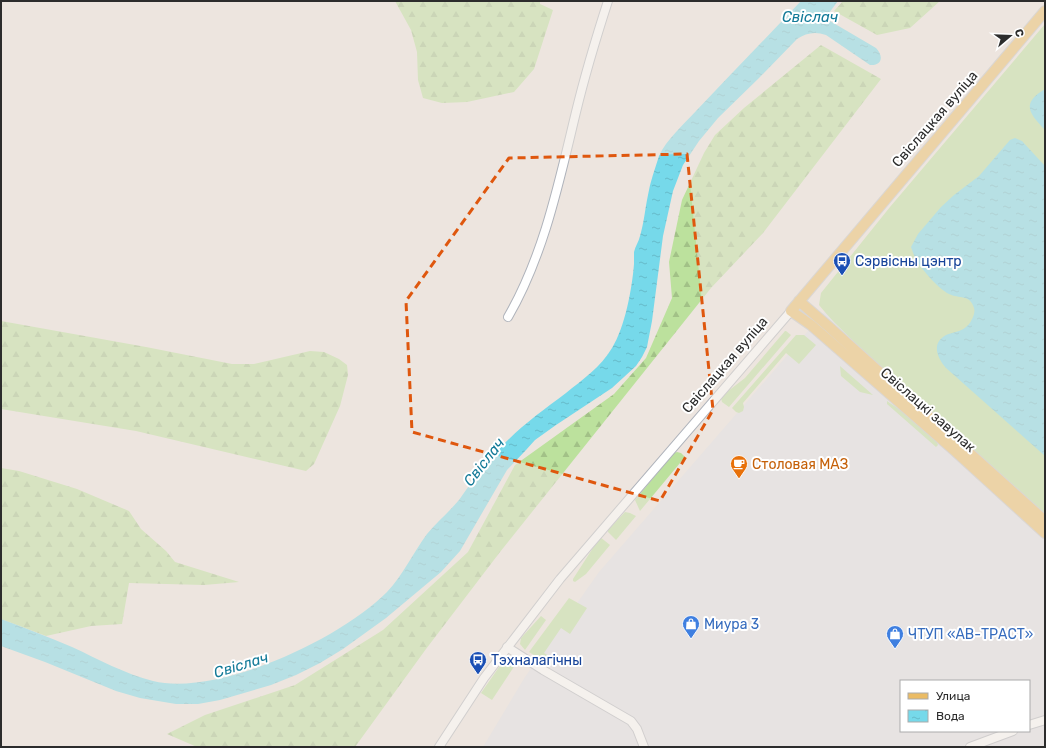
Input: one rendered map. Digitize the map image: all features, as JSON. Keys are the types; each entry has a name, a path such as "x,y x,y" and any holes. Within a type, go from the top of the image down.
{"main road":[{"name":"Свіслацкая вуліца","path":"791,311 1045,11"},
{"name":"Свіслацкі завулак","path":"799,301 1045,521"},
{"name":"Свіслацкі завулак","path":"791,311 811,325 954,450 1045,533"}],"street":[{"path":"508,317 519,299 532,270 543,236 589,62 608,1"},
{"name":"Свіслацкая вуліца","path":"439,747 473,694 507,647 560,579 791,311"},
{"path":"507,647 631,722 637,729 644,747"},
{"path":"1030,725 1045,720"},
{"path":"970,747 1010,732"}],"highlighted area":[{"path":"687,154 713,410 660,501 412,432 406,301 509,158"}],"shaded area":[{"path":"1045,52 1045,747 483,747 525,677 599,572 791,351"}],"green space":[{"path":"395,1 540,1 540,4 553,10 534,69 514,92 467,102 442,103 423,98 418,80 417,52 411,30"},
{"path":"843,1 940,1 910,28 877,35 834,11"},
{"path":"1045,24 1045,516 883,371 819,305 821,293 890,207"},
{"path":"821,45 881,79 763,233 711,288 500,552 426,649 355,747 197,747 167,734 205,715 295,685 383,630 468,552 515,465 614,394 646,358 672,298 669,262 682,200 704,153 715,135 744,108"},
{"path":"1,321 232,364 254,364 310,351 324,352 339,359 347,365 348,375 340,406 314,464 306,471 136,431 1,409"},
{"path":"785,331 791,335 729,407 722,402 721,398 723,395 745,378"},
{"path":"796,335 804,335 816,345 799,364 786,353 743,403 743,411 739,413 736,412 732,408"},
{"path":"840,366 873,395 860,392 841,376"},
{"path":"887,401 906,414 936,440 938,445 936,447 887,404"},
{"path":"674,453 681,453 685,457 640,511 635,500"},
{"path":"1,468 19,471 77,489 129,511 141,529 166,551 175,562 239,582 204,585 129,583 122,624 91,626 46,636 1,619"},
{"path":"625,512 636,516 616,540 608,532 608,530"},
{"path":"600,537 610,545 586,574 575,582 573,581 573,579"},
{"path":"569,598 587,608 570,634 561,628 544,653 549,656 545,662 529,652"},
{"path":"541,616 546,620 525,650 520,644 521,638"},
{"path":"511,656 519,659 492,700 481,693 504,660"}],"water":[{"name":"Свіслач","path":"801,1 838,1 829,13 830,21 876,48 881,57 879,62 874,65 870,65 826,35 814,33 804,35 797,39 718,118 699,141 683,165 673,191 663,236 652,321 647,347 642,357 636,366 612,388 535,440 507,470 460,551 441,572 386,618 343,649 296,675 271,685 220,700 198,704 176,704 140,698 116,691 1,646 1,619 63,643 112,666 143,678 153,681 180,684 211,680 244,672 278,660 341,628 367,610 393,585 427,534 459,500 482,468 499,449 527,423 591,373 608,355 621,330 627,308 632,285 634,252 641,231 651,180 662,150 681,127"},
{"path":"1045,89 1045,130 1032,114 1030,104 1032,99 1037,94"},
{"path":"1015,138 1022,141 1045,166 1045,456 946,368 940,360 937,351 938,342 946,335 961,330 967,326 973,317 974,308 967,299 949,294 936,284 927,275 915,258 911,247 918,234 941,207 979,176 1010,140"}],"place":[{"name":"Сэрвісны цэнтр","path":"842,276"},
{"name":"Столовая МАЗ","path":"739,479"},
{"name":"Миура 3","path":"691,639"},
{"name":"ЧТУП «АВ-ТРАСТ»","path":"895,649"},
{"name":"Тэхналагічны","path":"478,675"}]}
